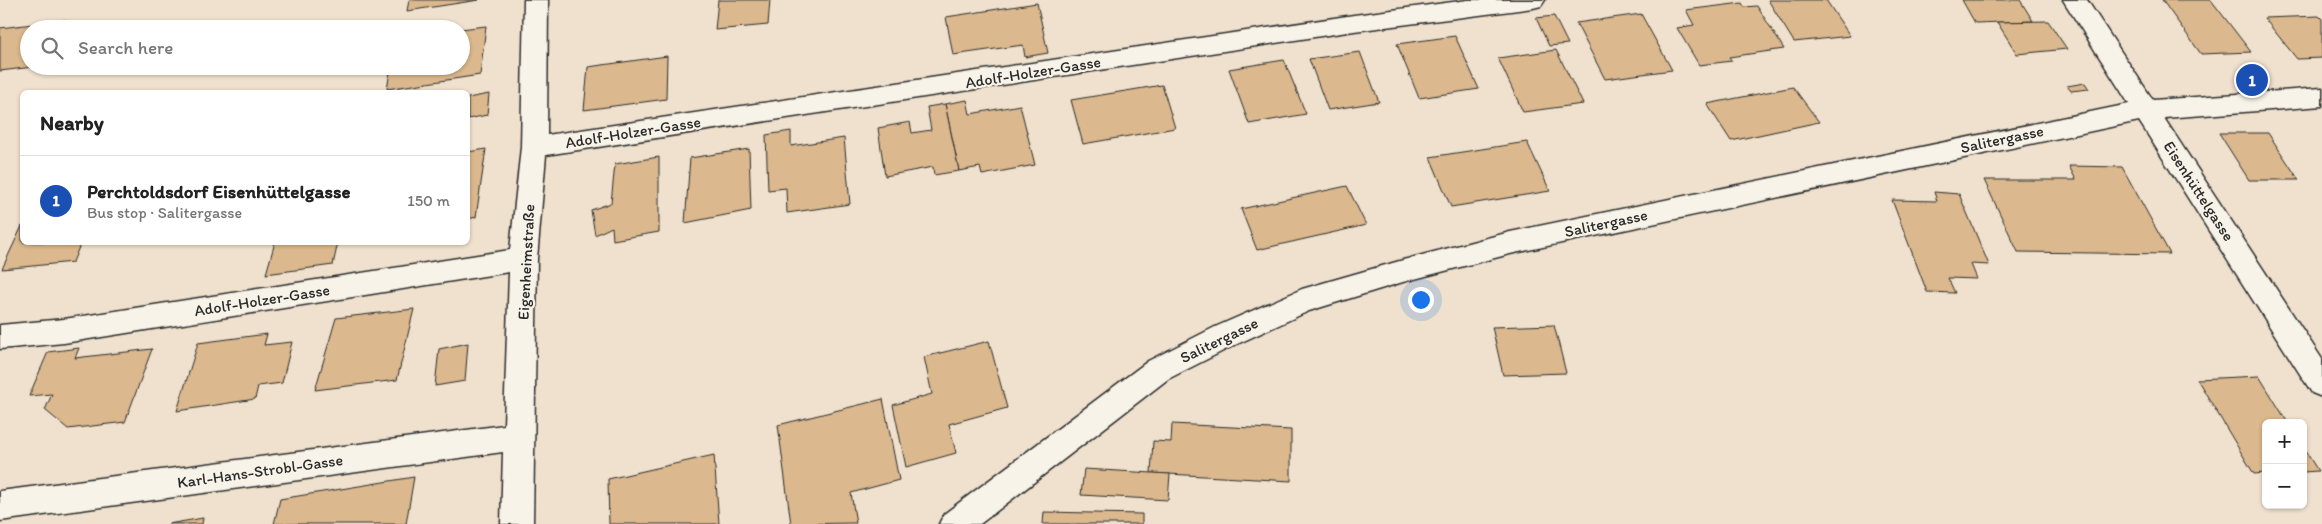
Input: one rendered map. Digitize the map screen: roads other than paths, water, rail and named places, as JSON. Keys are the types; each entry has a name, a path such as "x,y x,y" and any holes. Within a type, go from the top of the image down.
{"street":[{"name":"Eigenheimstraße","path":"518,524 523,259 534,147 536,0"},
{"name":"Adolf-Holzer-Gasse","path":"534,147 1334,26 1532,0"},
{"name":"Eisenhüttelgasse","path":"2075,0 2322,384"},
{"name":"Salitergasse","path":"955,524 1158,370 1225,336 1302,301 1404,271 1510,243 2147,110 2322,97"},
{"name":"Adolf-Holzer-Gasse","path":"0,337 64,330 523,259"},
{"name":"Karl-Hans-Strobl-Gasse","path":"0,506 520,436"}],"place":[{"name":"Perchtoldsdorf Eisenhüttelgasse","path":"2252,80"}]}
